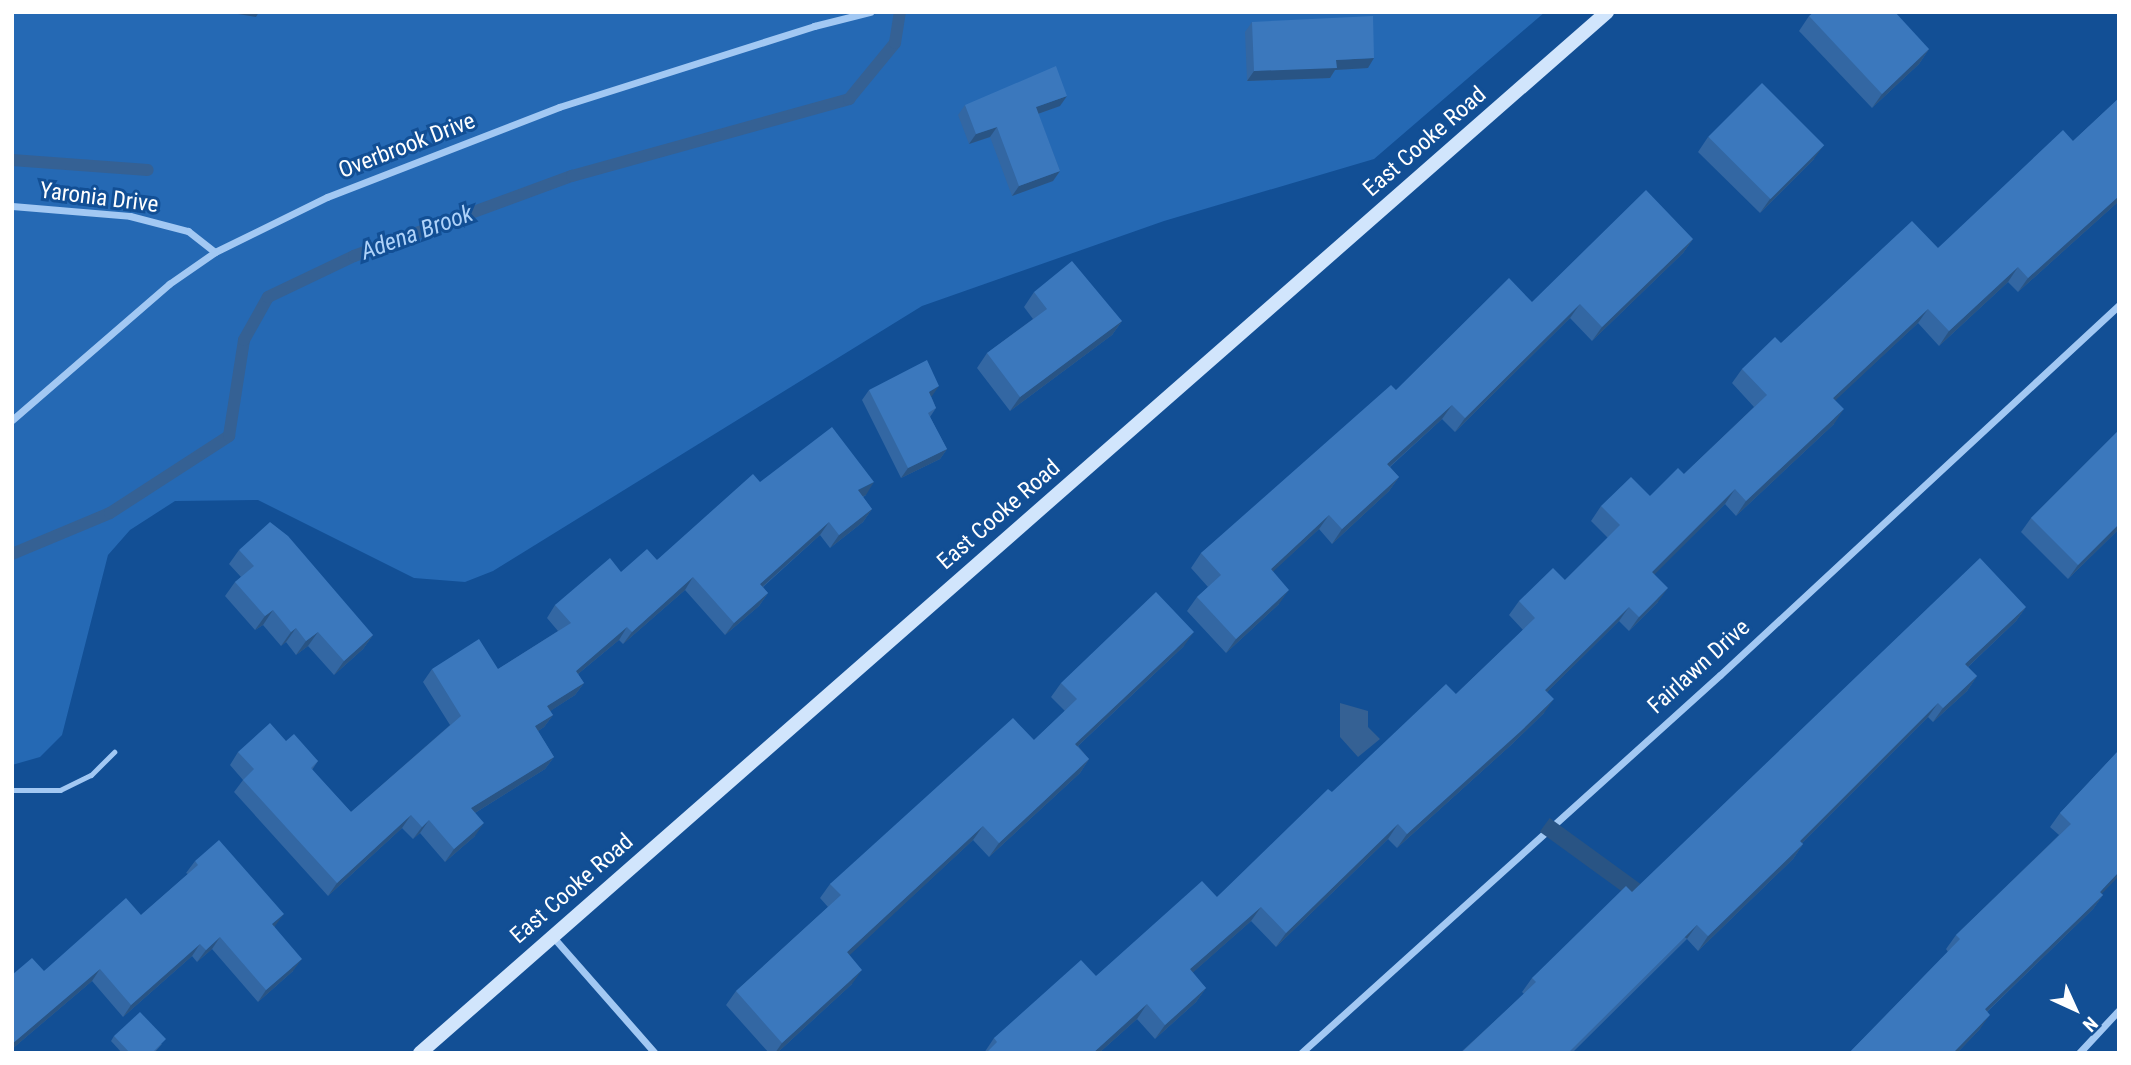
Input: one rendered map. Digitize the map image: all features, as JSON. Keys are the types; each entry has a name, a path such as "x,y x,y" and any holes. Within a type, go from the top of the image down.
{"main road":[{"name":"East Cooke Road","path":"420,1053 1607,12"}],"street":[{"name":"Overbrook Drive","path":"12,420 131,314 215,252 327,197 559,107 814,26 870,12"},
{"name":"Yaronia Drive","path":"12,206 130,216 188,231 215,252"},
{"name":"Fairlawn Drive","path":"1301,1053 1720,674 2119,305"},
{"path":"553,937 655,1053"},
{"path":"2079,1053 2119,1010"}],"lane":[{"path":"12,790 60,790 92,775 114,752"}],"shaded area":[{"path":"12,12 1545,12 1374,159 1164,221 922,306 493,571 465,582 414,578 258,500 175,501 130,530 108,555 62,735 40,757 12,765"},
{"path":"1340,703 1368,711 1368,727 1380,739 1358,757 1340,737"}],"building":[{"path":"1814,12 1895,12 1929,49 1882,94 1809,16"},
{"path":"1373,16 1374,58 1336,60 1337,68 1254,71 1252,22"},
{"path":"1056,66 1067,96 1036,107 1060,171 1019,186 997,127 976,134 965,105"},
{"path":"1762,83 1824,145 1770,199 1708,137"},
{"path":"2119,98 2119,196 2028,278 2018,267 1949,331 1928,309 1833,398 1844,409 1746,501 1735,489 1652,572 1668,588 1639,617 1629,607 1545,690 1554,699 1407,834 1398,824 1286,933 1261,907 1190,969 1206,988 1165,1025 1147,1004 1093,1053 986,1053 997,1042 994,1038 1081,960 1096,976 1202,881 1217,897 1328,789 1332,792 1446,684 1456,694 1535,618 1519,601 1553,568 1565,580 1620,525 1601,506 1631,477 1650,496 1678,468 1684,474 1767,395 1742,369 1775,337 1781,343 1912,221 1938,248 2063,130 2073,141"},
{"path":"1646,190 1693,239 1602,327 1580,304 1465,418 1452,405 1387,464 1399,477 1342,529 1329,515 1271,569 1289,590 1236,639 1197,597 1221,575 1201,553 1391,385 1396,390 1509,278 1532,302"},
{"path":"1072,261 1122,321 1020,397 987,353 1047,309 1034,292"},
{"path":"927,360 939,386 929,392 936,408 928,413 947,449 908,468 869,390"},
{"path":"832,427 874,482 858,490 872,509 839,535 829,522 760,584 768,593 734,623 693,577 632,632 627,627 576,671 584,683 547,706 553,715 535,726 554,757 471,808 484,823 454,849 429,820 422,827 411,815 337,883 243,780 254,769 238,752 270,723 286,741 294,734 318,761 311,768 351,812 461,716 432,669 479,639 498,669 571,623 555,605 610,558 621,572 647,549 657,560 753,474 760,482"},
{"path":"2119,430 2119,524 2078,565 2031,518"},
{"path":"270,522 288,536 373,635 344,661 318,632 306,641 296,628 291,632 273,610 265,616 235,582 254,566 239,550"},
{"path":"1980,558 2026,607 1965,664 1977,676 1943,708 1938,703 1800,841 1803,844 1708,936 1697,925 1568,1053 1461,1053 1536,982 1532,978 1626,886 1632,892"},
{"path":"1156,592 1194,632 1075,744 1089,759 999,843 983,826 847,952 862,970 782,1043 736,991 841,895 830,884 1013,718 1034,740 1077,699 1061,683"},
{"path":"2119,750 2119,872 2100,892 2103,895 1985,1009 1990,1015 1953,1053 1849,1053 1960,939 1956,935 2071,824 2060,813"},
{"path":"219,840 284,914 272,924 302,959 266,990 220,937 206,950 200,944 131,1005 100,969 12,1044 12,975 32,958 44,971 126,898 141,915 198,865 195,861"},
{"path":"140,1012 166,1039 152,1053 130,1053 114,1036"}],"waterway":[{"name":"Adena Brook","path":"12,554 110,513 229,436 244,340 268,297 354,256 572,176 849,99 895,43 900,12"},
{"path":"12,160 148,170"}]}
